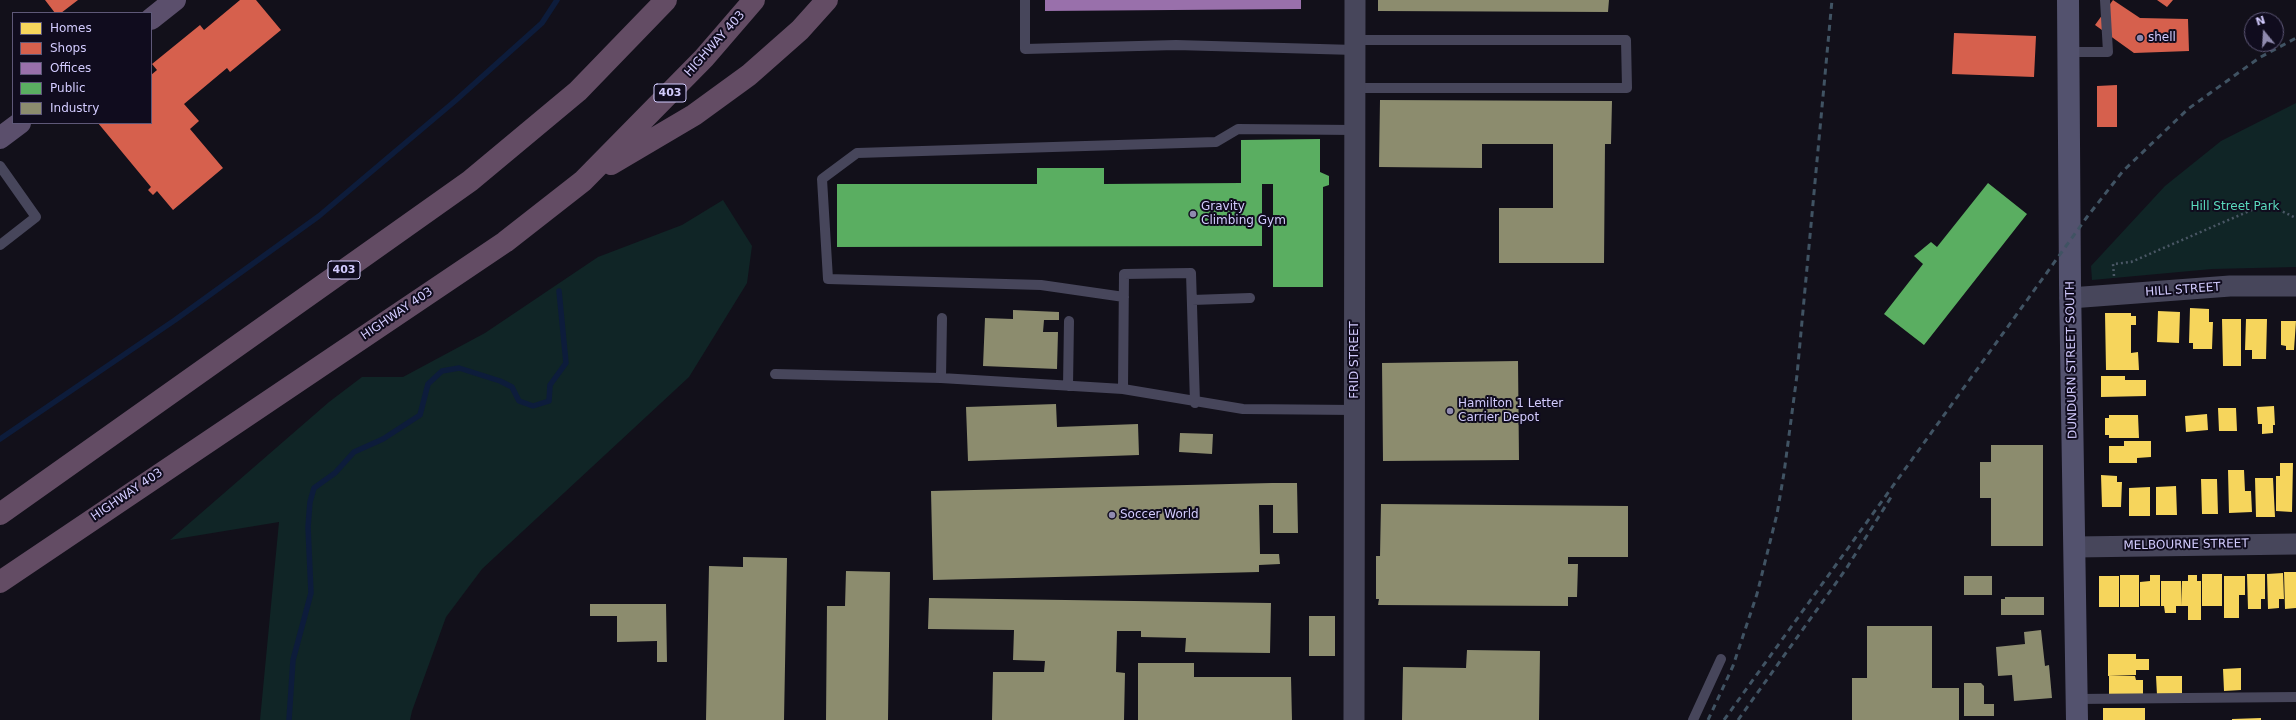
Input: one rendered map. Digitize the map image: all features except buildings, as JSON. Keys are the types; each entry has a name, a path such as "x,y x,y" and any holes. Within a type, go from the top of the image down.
{"highway":[{"name":"403","path":"0,514 470,181 578,91 666,0"},
{"name":"HIGHWAY 403","path":"0,582 505,242 583,181 704,58 754,0"},
{"path":"583,181 694,115 748,75 800,30 827,0"}],"main road":[{"path":"152,18 176,0"},
{"name":"DUNDURN STREET SOUTH","path":"2068,0 2070,291 2077,709"},
{"path":"0,138 12,126"}],"street":[{"name":"FRID STREET","path":"1354,720 1355,0"},
{"name":"HILL STREET","path":"2070,291 2116,294 2230,286 2296,286"},
{"name":"MELBOURNE STREET","path":"2075,547 2296,544"}],"lane":[{"path":"1025,0 1025,49 1176,45 1355,45 1626,40 1627,88 1355,88"},
{"path":"2068,52 2108,52 2105,0"},
{"path":"1124,297 1041,285 828,279 822,179 857,152 1216,142 1238,129 1354,130"},
{"path":"0,245 36,217 2,173"},
{"path":"1123,389 1124,274 1191,273 1195,403"},
{"path":"1192,300 1250,298"},
{"path":"941,378 942,318"},
{"path":"1068,386 1069,321"},
{"path":"775,374 941,378 1123,389 1195,403 1243,409 1355,410"},
{"path":"1693,720 1721,659"},
{"path":"2077,709 2296,697"}],"path":[{"path":"2116,294 2113,264 2131,262 2254,209 2269,205 2296,218"}],"green space":[{"name":"Hill Street Park","path":"2296,103 2296,267 2212,269 2092,280 2091,266 2165,186 2221,141"},
{"path":"723,200 752,246 747,283 689,377 482,569 446,617 410,720 260,720 279,522 170,540 329,402 362,377 403,377 485,333 598,257 682,225"}],"waterway":[{"path":"0,439 175,320 319,216 455,101 542,23 557,0"},
{"path":"289,720 293,660 311,593 308,527 310,502 314,488 335,473 354,452 383,439 420,415 428,384 442,371 459,368 500,381 512,387 519,401 533,406 549,401 550,385 566,363 559,291"}],"railway":[{"path":"1708,720 1733,666 1757,594 1777,514 1797,375 1832,0"},
{"path":"1724,720 2087,217 2123,171 2188,109 2259,58 2296,38"},
{"path":"1738,720 1846,569 1893,494"}],"place":[{"name":"shell","path":"2140,38"},
{"name":"Gravity Climbing Gym","path":"1193,214"},
{"name":"Hamilton 1 Letter Carrier Depot","path":"1450,411"},
{"name":"Soccer World","path":"1112,515"}]}
